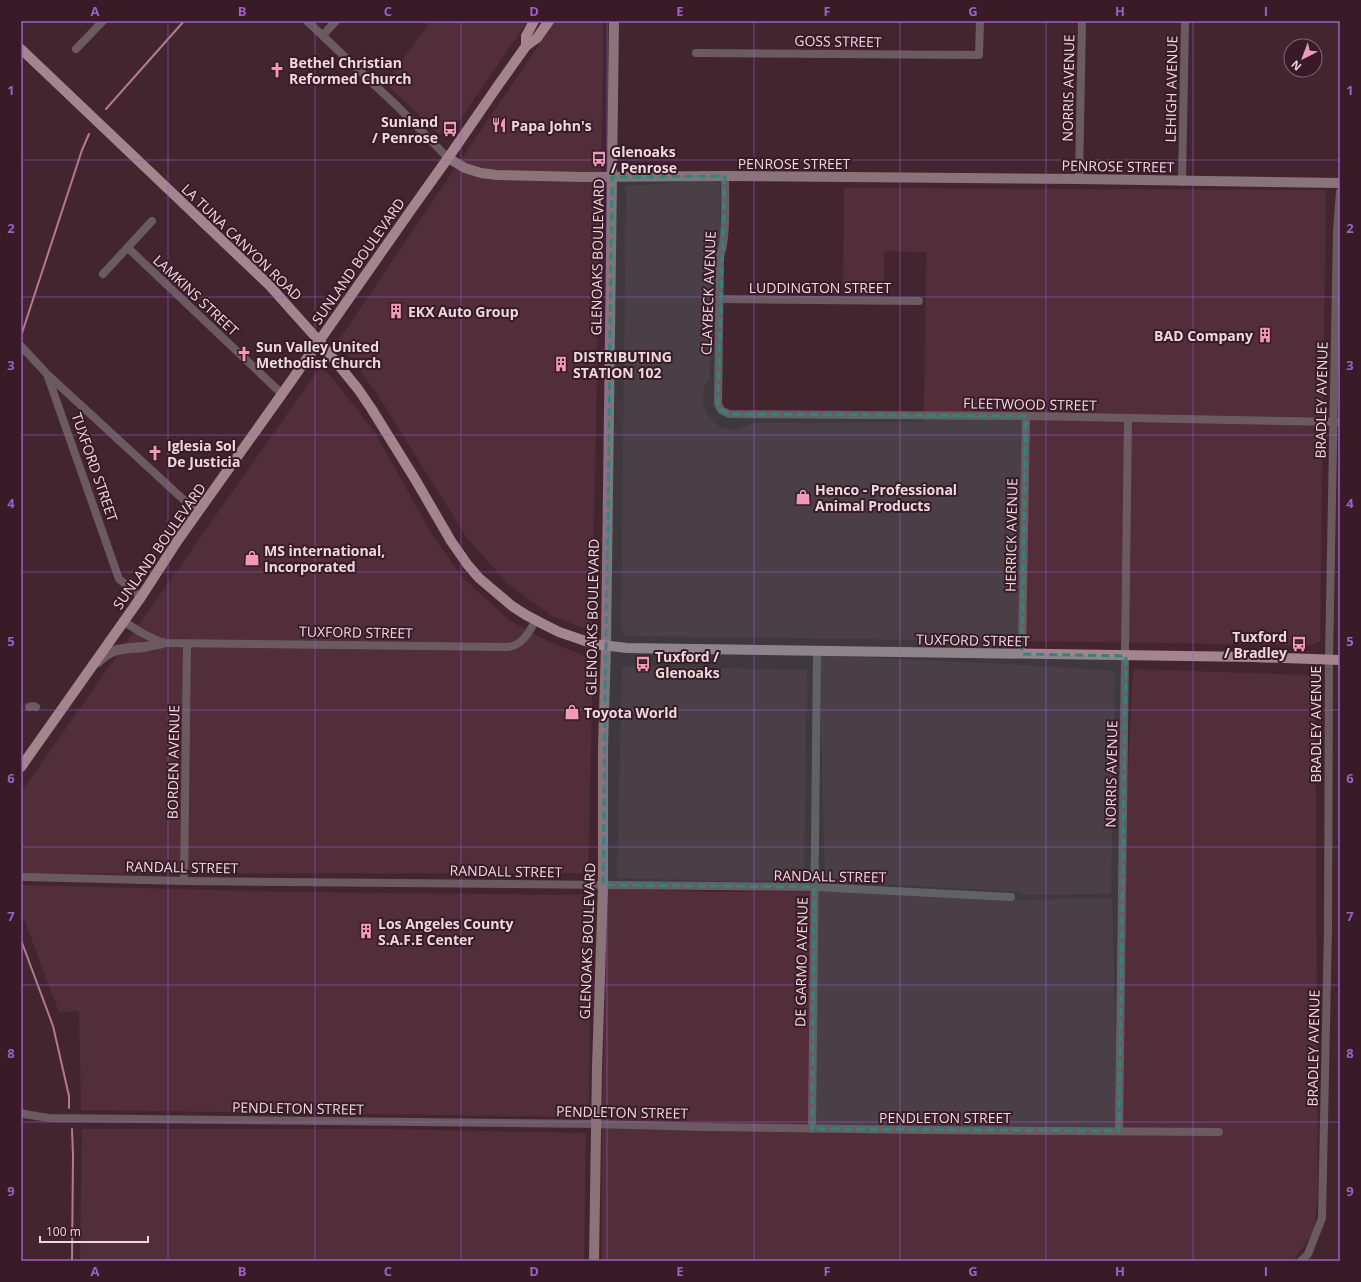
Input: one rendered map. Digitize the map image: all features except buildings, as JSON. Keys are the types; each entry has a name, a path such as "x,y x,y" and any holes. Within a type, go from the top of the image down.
{"main road":[{"name":"SUNLAND BOULEVARD","path":"526,46 526,36 534,21"},
{"name":"SUNLAND BOULEVARD","path":"21,767 124,621 198,512 526,46 536,38 549,21"},
{"name":"GLENOAKS BOULEVARD","path":"594,1261 597,1067 603,885 603,743 606,646 614,21"},
{"name":"LA TUNA CANYON ROAD","path":"21,49 269,285 319,341 358,389 371,408 451,541 467,564 480,578 502,599 536,620 559,632 594,644 606,646"},
{"name":"PENROSE STREET","path":"448,158 465,168 481,173 497,175 612,177 725,176 1079,179 1340,184"},
{"name":"TUXFORD STREET","path":"606,646 627,648 817,652 1266,657 1340,660"}],"street":[{"path":"76,49 103,21"},
{"name":"PENROSE STREET","path":"308,21 448,158"},
{"path":"323,35 336,21"},
{"name":"GOSS STREET","path":"696,53 979,55 980,21"},
{"name":"NORRIS AVENUE","path":"1079,179 1082,21"},
{"name":"LEHIGH AVENUE","path":"1182,182 1185,21"},
{"name":"CLAYBECK AVENUE","path":"722,410 718,404 720,255 723,250 724,239 725,176"},
{"name":"BRADLEY AVENUE","path":"1301,1261 1308,1254 1322,1218 1328,929 1329,660 1337,422 1337,231 1340,192"},
{"path":"103,274 152,222"},
{"name":"LAMKINS STREET","path":"128,248 282,394"},
{"name":"LUDDINGTON STREET","path":"720,299 919,300"},
{"name":"TUXFORD STREET","path":"21,346 47,374 119,579 123,584 141,596"},
{"path":"47,374 198,512"},
{"name":"FLEETWOOD STREET","path":"722,410 729,414 1026,416 1337,422"},
{"name":"HERRICK AVENUE","path":"1022,654 1026,416"},
{"name":"NORRIS AVENUE","path":"1119,1131 1128,418"},
{"name":"TUXFORD STREET","path":"84,676 104,656 116,649 145,647 163,643 508,647 516,645 524,639 536,620"},
{"name":"TUXFORD STREET","path":"124,621 142,633 163,643"},
{"name":"BORDEN AVENUE","path":"184,881 187,644"},
{"name":"DE GARMO AVENUE","path":"812,1128 817,652"},
{"name":"RANDALL STREET","path":"24,877 184,881 815,887 1011,897"},
{"name":"PENDLETON STREET","path":"23,1113 55,1118 596,1124 920,1130 1219,1132"}],"highlighted area":[{"path":"725,176 718,404 721,410 729,414 1026,416 1022,654 1126,656 1119,1131 812,1129 814,887 603,885 612,177"}],"shaded area":[{"path":"431,21 528,21 450,134 439,134 385,83"},
{"path":"555,21 604,21 592,625 583,628 552,616 507,583 467,538 376,392 338,341"},
{"path":"713,180 720,184 720,250 713,250 710,378 705,385 702,403 713,422 722,428 737,430 754,423 924,422 926,252 884,251 884,297 843,295 844,188 1326,190 1320,641 1312,645 626,636 621,629 626,186"},
{"path":"320,369 328,373 374,431 433,536 463,578 509,620 547,641 593,659 588,873 21,874 21,792"},
{"path":"819,655 1115,671 1111,894 1021,895 1020,892 825,881"},
{"path":"622,667 807,670 804,880 716,881 617,878"},
{"path":"1133,669 1309,675 1315,680 1318,1193 1314,1232 1295,1258 1292,1261 602,1261 602,1126 1120,1133 1122,891"},
{"path":"21,885 297,892 590,895 589,1117 81,1110 79,1011 59,1012 21,911"},
{"path":"607,888 713,892 810,891 810,1126 602,1122"},
{"path":"818,891 1022,900 1112,898 1118,1130 814,1127"},
{"path":"82,1129 390,1129 586,1133 584,1261 80,1261"}],"waterway":[{"path":"106,109 184,21"},
{"path":"22,333 82,150 89,134"},
{"path":"21,940 53,1026 69,1096 69,1108"},
{"path":"72,1129 72,1261"}],"place":[{"name":"Bethel Christian Reformed Church","path":"277,70"},
{"name":"Papa John's","path":"499,125"},
{"name":"Sunland / Penrose","path":"450,129"},
{"name":"Glenoaks / Penrose","path":"599,159"},
{"name":"EKX Auto Group","path":"396,311"},
{"name":"BAD Company","path":"1265,335"},
{"name":"Sun Valley United Methodist Church","path":"244,354"},
{"name":"DISTRIBUTING STATION 102","path":"561,364"},
{"name":"Iglesia Sol De Justicia","path":"155,453"},
{"name":"Henco - Professional Animal Products","path":"803,497"},
{"name":"MS international, Incorporated","path":"252,558"},
{"name":"Tuxford / Bradley","path":"1299,644"},
{"name":"Tuxford / Glenoaks","path":"643,664"},
{"name":"Toyota World","path":"572,712"},
{"name":"Los Angeles County S.A.F.E Center","path":"366,931"}]}
